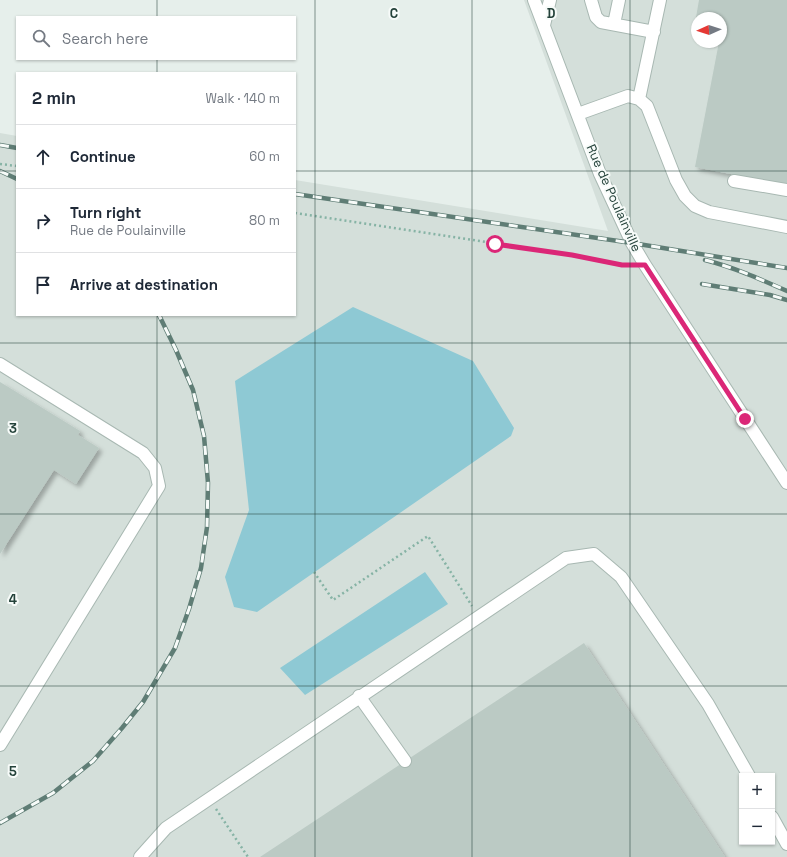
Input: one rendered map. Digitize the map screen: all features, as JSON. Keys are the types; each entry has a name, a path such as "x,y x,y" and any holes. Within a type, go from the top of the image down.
{"street":[{"name":"Rue de Poulainville","path":"534,0 600,174 632,243 787,483"},
{"path":"544,25 550,0"},
{"path":"591,0 596,17 601,22 654,32"},
{"path":"614,24 619,0"},
{"path":"639,99 660,0"},
{"path":"578,114 628,96 639,99 647,106 676,180 685,196 695,206 709,212 787,227"},
{"path":"734,181 787,190"},
{"path":"0,364 143,453 155,468 159,486 0,745"},
{"path":"140,857 166,828 359,696 566,558 594,554 621,577 708,704 747,773"},
{"path":"359,696 405,761"},
{"path":"775,822 787,844"}],"path":[{"path":"0,164 16,166"},
{"path":"296,213 572,255 622,265 645,265"},
{"path":"314,572 333,600 428,536 478,617"},
{"path":"210,798 248,857"}],"shaded area":[{"path":"524,0 787,0 787,857 0,857 0,133 16,136 16,316 296,316 296,180 608,231"}],"water":[{"path":"353,307 473,361 514,428 511,436 257,612 234,607 225,577 249,510 235,381"},
{"path":"425,572 448,604 305,695 280,668"}],"building":[{"path":"699,0 787,0 787,185 695,167 718,48 727,48 727,12 697,12"},
{"path":"0,382 80,431 78,435 99,448 76,484 54,470 0,554"},
{"path":"584,643 725,857 260,857"}],"railway":[{"path":"0,145 16,148"},
{"path":"0,171 16,179"},
{"path":"296,194 632,243 787,268"},
{"path":"705,260 736,270 787,291"},
{"path":"702,284 770,295 787,300"},
{"path":"0,823 53,793 93,761 143,702 175,648 189,609 201,568 207,527 208,483 204,436 193,390 159,316"}],"route":[{"path":"495,244 572,255 622,265 645,265 745,419"}]}
